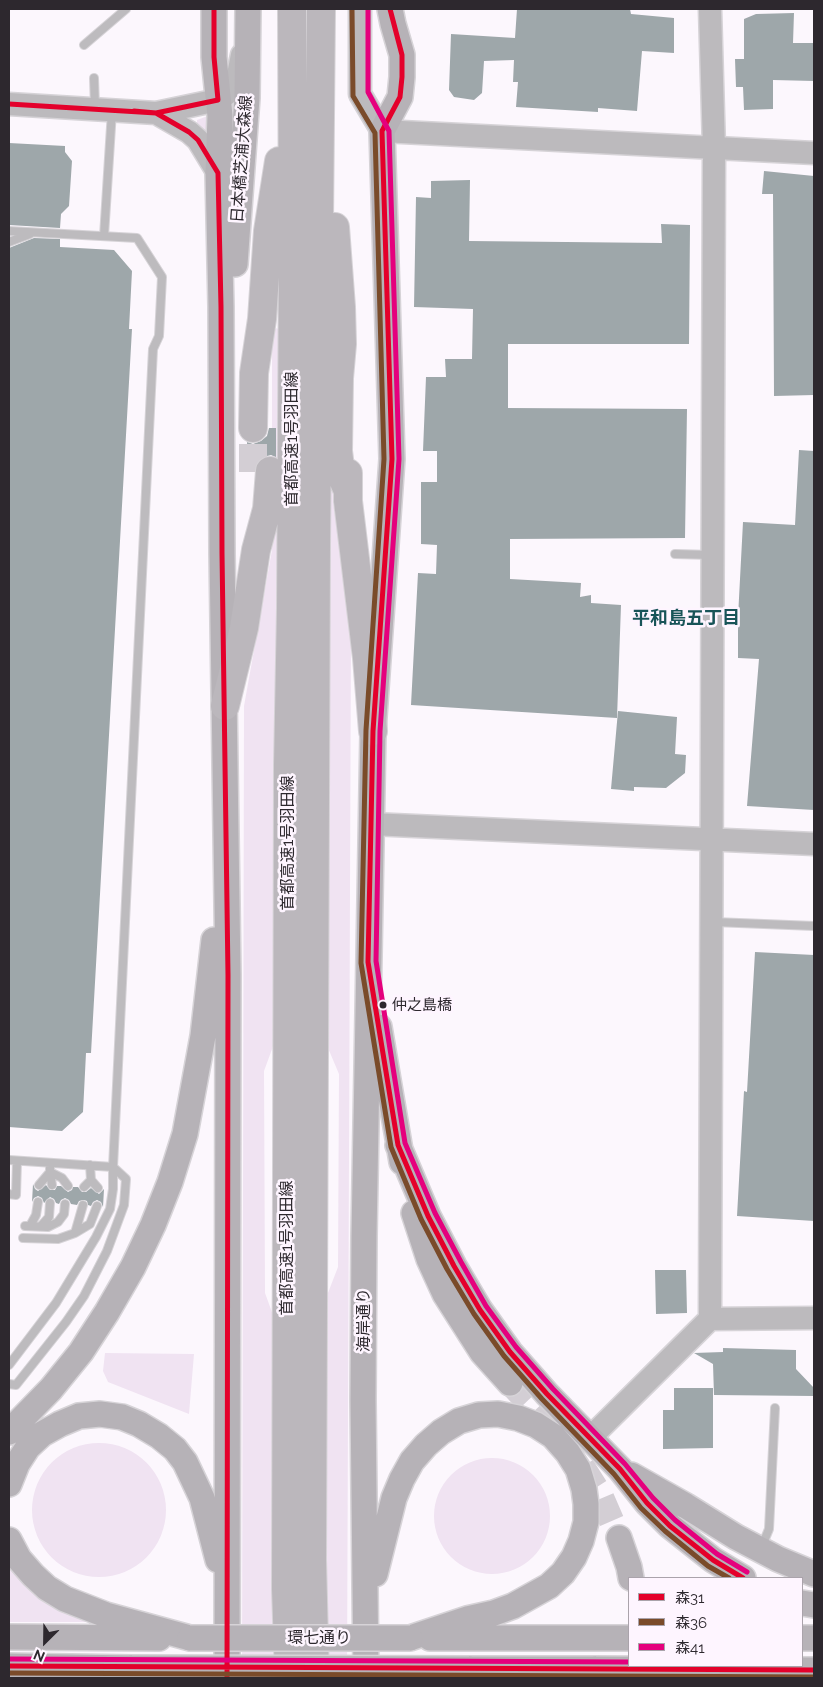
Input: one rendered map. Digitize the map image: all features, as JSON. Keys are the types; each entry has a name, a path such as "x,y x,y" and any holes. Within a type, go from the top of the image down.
{"highway":[{"name":"首都高速1号羽田線","path":"279,1674 286,1579 288,765 293,254 292,9"},
{"name":"首都高速1号羽田線","path":"315,1678 312,1560 316,564 322,83 321,9"},
{"path":"261,428 266,373 259,346 268,231 291,83"},
{"path":"322,83 341,307 342,344 349,377 348,491 373,731"},
{"path":"225,706 244,628 256,550 267,509 261,471"}],"main road":[{"path":"214,9 214,57 220,116 218,174 228,985 227,1678"},
{"path":"390,9 392,24 402,55 402,77 400,97 382,131 392,459 373,731 368,962 398,1145 411,1203 429,1260 445,1294 482,1352 510,1383"},
{"name":"日本橋芝浦大森線","path":"221,307 234,269 247,98 247,20"},
{"path":"9,1432 51,1389 81,1352 107,1312 153,1225 170,1182 185,1134 203,1036 226,842"},
{"name":"海岸通り","path":"366,1678 367,1611 363,1400 368,962"},
{"path":"398,1145 428,1216 454,1266 480,1310 510,1352 547,1394 620,1469 647,1503 670,1526 713,1560 741,1577"},
{"path":"9,1484 17,1464 28,1448 42,1434 60,1424 79,1416 100,1414 122,1417 140,1424 175,1449 186,1462 202,1498 227,1594"},
{"path":"367,1611 394,1498 412,1461 441,1432 459,1421 479,1415 498,1414 518,1418 536,1425 553,1436 568,1453 578,1469 584,1489 586,1522 581,1541 568,1565 550,1586 468,1628"},
{"path":"620,1469 760,1550 814,1574"},
{"path":"619,1538 631,1577"},
{"path":"9,1540 19,1560 47,1588 132,1630"},
{"name":"環七通り","path":"9,1637 132,1630 190,1638 410,1638 468,1628 596,1638 628,1638"},
{"name":"環七通り","path":"9,1666 132,1668 279,1674 469,1669 814,1670"},
{"path":"192,1678 279,1674"}],"street":[{"path":"360,9 360,94 382,131 814,153"},
{"path":"710,9 714,148 710,1319"},
{"path":"9,104 156,113 218,100 229,92 236,80 247,20"},
{"path":"156,113 189,132 198,140 218,174"},
{"path":"371,824 814,844"},
{"path":"590,1437 710,1319 814,1318"}],"lane":[{"path":"84,45 126,9"},
{"path":"94,78 103,110 104,236"},
{"path":"9,231 137,238 162,277 159,336 154,349 113,1189 110,1209 96,1237 56,1303 9,1365"},
{"path":"9,242 37,232"},
{"path":"674,554 713,555"},
{"path":"712,922 814,926"},
{"path":"9,1194 16,1195 13,1160 113,1167 126,1179 124,1204 107,1251 84,1296 16,1385 9,1384"},
{"path":"50,1163 52,1185"},
{"path":"90,1165 91,1180 98,1188"},
{"path":"39,1185 50,1172"},
{"path":"50,1172 62,1178 68,1186"},
{"path":"84,1187 91,1180"},
{"path":"38,1202 36,1215 28,1226 48,1226 58,1222 64,1214 65,1204"},
{"path":"41,1226 48,1217 50,1203"},
{"path":"75,1233 83,1205"},
{"path":"23,1238 58,1239 75,1233 90,1224 97,1206"},
{"path":"760,1550 770,1529 775,1408"}],"shaded area":[{"path":"213,114 215,139 197,128 197,120"},
{"path":"277,328 280,331 275,1041 264,1071 265,1293 277,1326 275,1678 242,1678 244,706 272,550 272,331"},
{"path":"330,329 336,329 333,501 351,628 347,1678 324,1678 326,1298 338,1267 339,1074 328,1048"},
{"path":"105,1353 194,1354 189,1414 108,1382 103,1371"},
{"path":"99,1443 125,1448 146,1463 161,1484 166,1510 161,1536 146,1557 125,1572 99,1577 73,1572 52,1557 37,1536 32,1510 37,1484 52,1463 73,1448"},
{"path":"492,1458 514,1463 533,1475 545,1494 550,1516 545,1538 533,1557 514,1569 492,1574 470,1569 451,1557 439,1538 434,1516 439,1494 451,1475 470,1463"},
{"path":"9,1553 104,1622 9,1622"}],"building":[{"path":"517,9 630,9 631,14 674,18 674,53 642,51 637,111 598,108 598,112 516,107 518,82 513,82 514,60 484,61 482,93 474,100 454,97 449,90 451,34 515,38"},
{"path":"794,13 793,43 814,43 814,81 773,80 773,109 744,110 743,87 736,87 735,59 744,59 744,19 756,14"},
{"path":"9,143 65,146 65,152 72,161 69,206 61,214 60,228 9,225"},
{"path":"764,171 814,176 814,395 774,396 773,194 762,194"},
{"path":"470,180 469,241 662,243 661,224 690,225 689,344 508,344 508,408 687,409 685,538 510,539 510,579 581,583 580,597 591,595 591,603 621,605 617,718 411,705 418,573 436,574 437,545 421,544 421,482 437,482 437,451 423,451 426,377 446,377 445,359 472,359 473,309 414,307 416,197 431,198 431,181"},
{"path":"34,238 60,239 60,247 114,250 132,271 129,329 132,329 91,1053 86,1053 83,1112 62,1131 9,1127 9,248"},
{"path":"269,428 276,428 276,457 271,455 263,457 257,463 254,472 248,472 247,442 253,444 261,441 267,436"},
{"path":"799,450 814,451 814,810 747,806 759,659 738,658 738,617 743,522 795,525"},
{"path":"618,711 677,717 675,754 686,755 685,773 666,788 634,787 634,791 611,789"},
{"path":"755,952 814,955 814,1221 737,1216 744,1091 747,1092"},
{"path":"33,1184 38,1191 46,1185 50,1190 55,1190 57,1186 61,1186 68,1192 73,1187 78,1187 82,1192 86,1192 91,1188 99,1194 104,1189 103,1207 101,1202 97,1200 91,1206 84,1200 79,1201 77,1205 71,1204 65,1198 59,1204 50,1197 44,1203 42,1198 38,1196 32,1202"},
{"path":"655,1270 686,1270 687,1313 656,1314"},
{"path":"723,1348 796,1350 796,1369 814,1388 814,1396 714,1395 713,1364 694,1353 723,1352"},
{"path":"674,1388 713,1388 713,1448 663,1449 663,1410 674,1410"}],"tunnel":[{"path":"253,428 253,472"},
{"path":"510,1383 568,1444 601,1496 619,1538"}],"transit line":[{"name":"森31","path":"134,111 156,113 218,100 214,57 214,9"},
{"name":"森36","path":"352,9 353,96 375,133 384,459 366,730 361,963 391,1147 421,1219 447,1269 474,1314 504,1356 542,1399 614,1474 641,1508 665,1531 708,1566 727,1577"},
{"name":"森41","path":"368,9 368,92 389,131 399,459 380,731 376,961 405,1143 435,1213 461,1262 486,1306 516,1347 675,1520 717,1554 747,1572"},
{"name":"森31","path":"390,9 402,55 402,77 400,97 382,131 392,459 373,731 368,962 398,1145 428,1216 454,1266 480,1310 510,1352 547,1394 620,1469 647,1503 670,1526 713,1560 741,1577"},
{"name":"森31","path":"9,104 156,113 189,132 198,140 218,173 228,975 227,1678"},
{"name":"森41","path":"9,1659 628,1662"},
{"name":"森31","path":"9,1666 814,1670"},
{"name":"森36","path":"9,1673 814,1677"}],"place":[{"name":"仲之島橋","path":"383,1005"}],"district":[{"name":"平和島五丁目","path":"686,619"}]}
